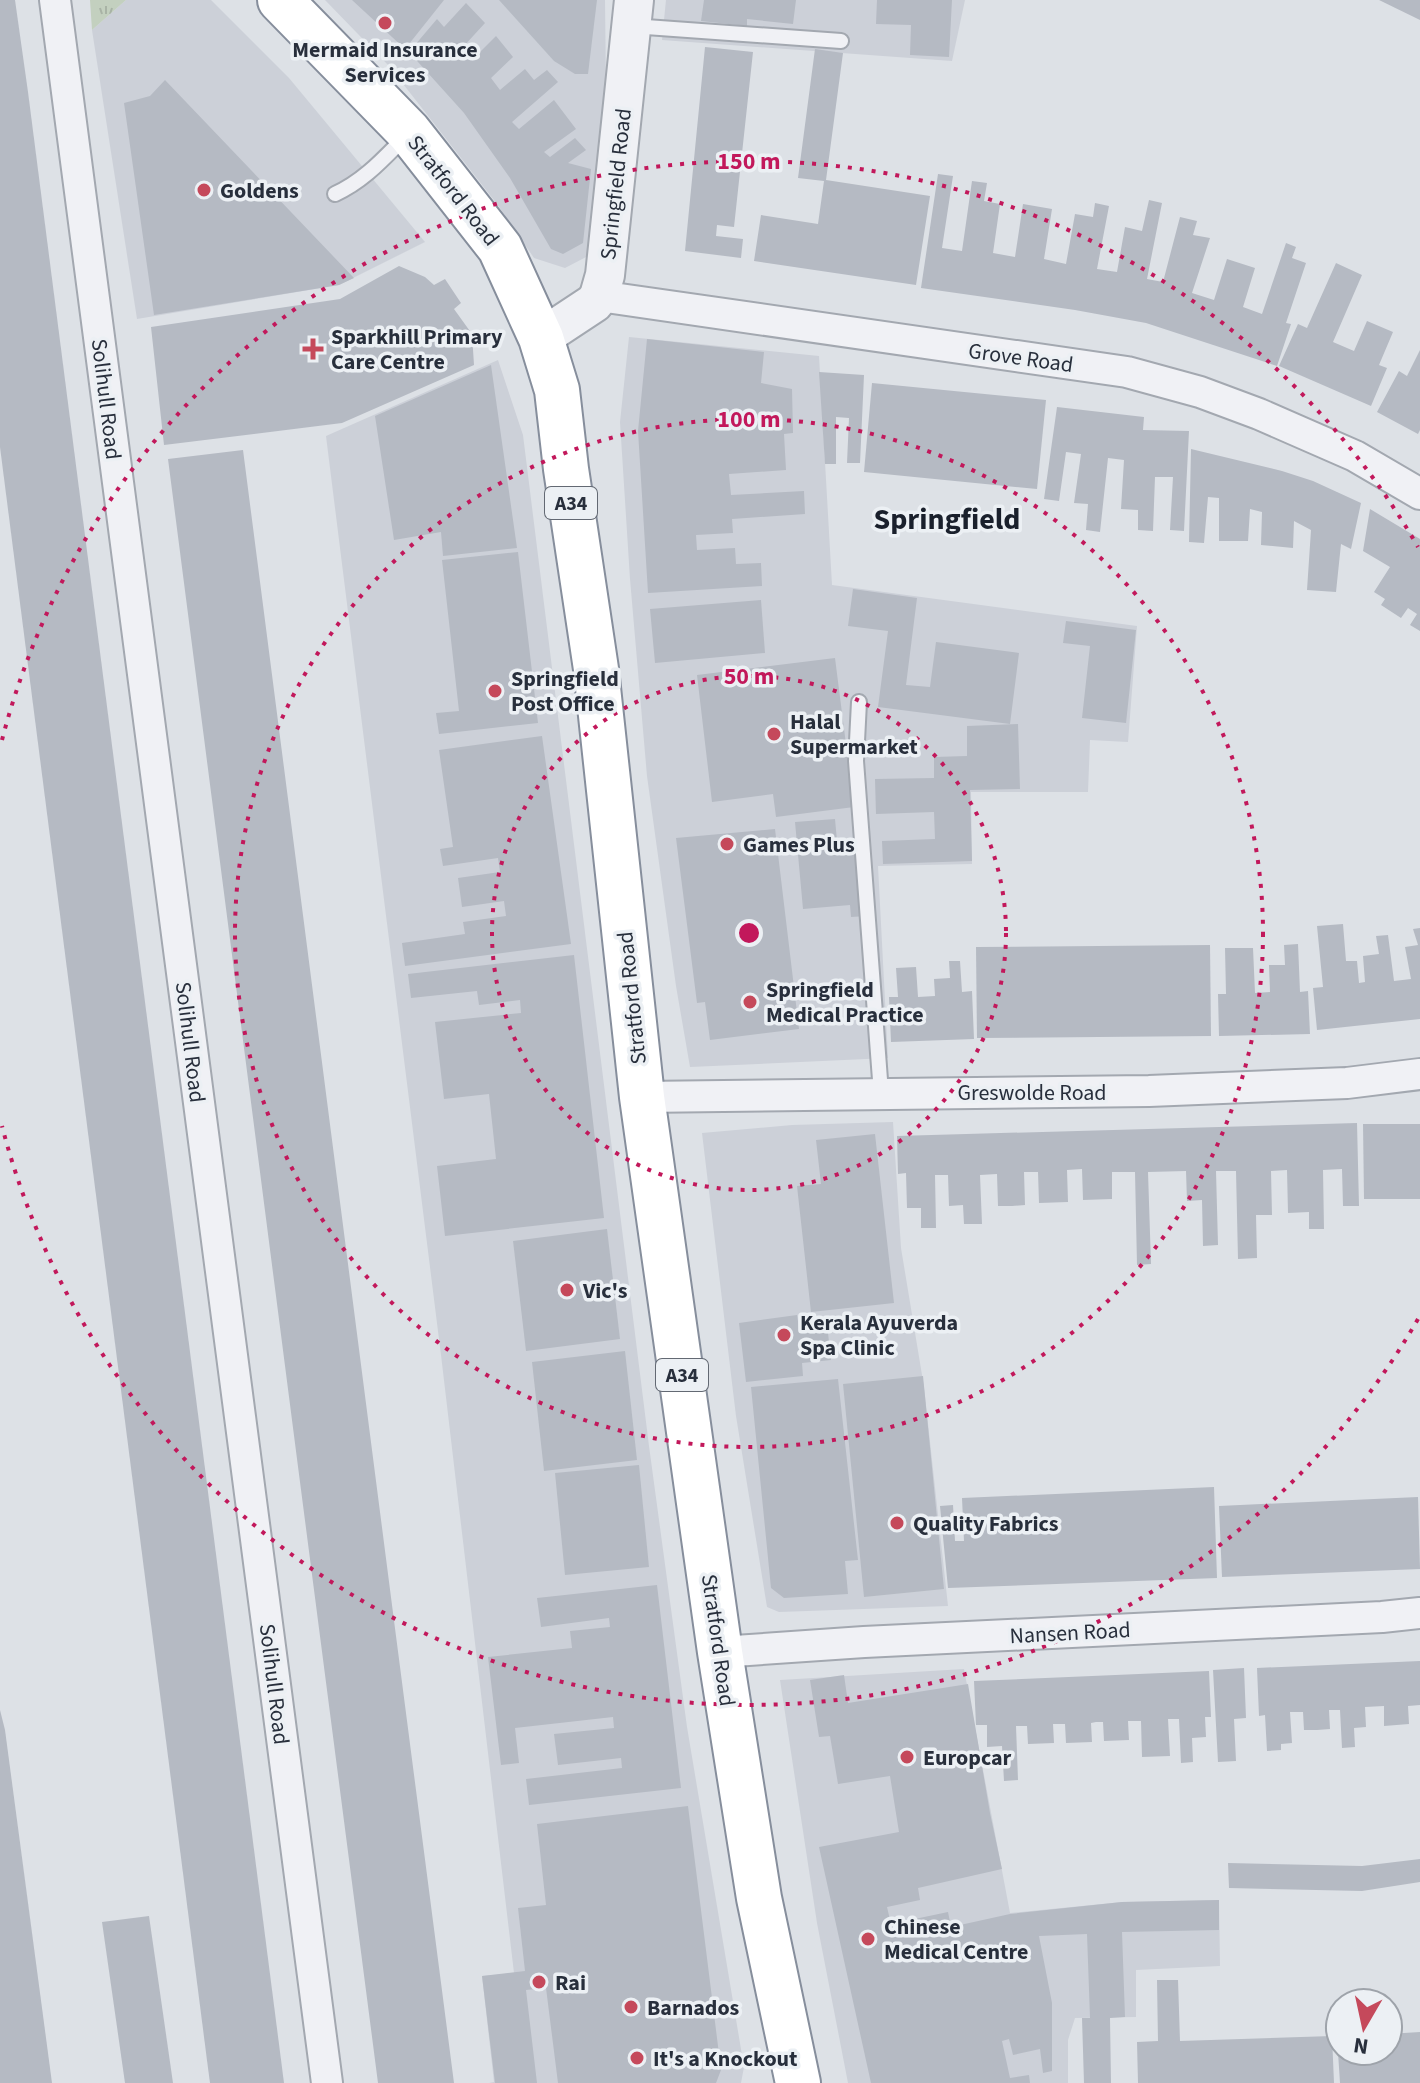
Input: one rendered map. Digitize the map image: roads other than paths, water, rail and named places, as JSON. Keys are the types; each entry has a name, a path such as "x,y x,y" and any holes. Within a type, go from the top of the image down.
{"highway":[{"name":"Stratford Road","path":"280,0 409,132 500,248 541,338 557,390 596,669 642,1097 720,1652 759,1898 798,2083"}],"street":[{"name":"Solihull Road","path":"55,0 327,2083"},
{"name":"Springfield Road","path":"599,296 605,275 632,13"},
{"path":"541,338 594,303 599,296"},
{"name":"Grove Road","path":"599,296 1127,372 1200,392 1259,414 1355,456 1420,494"},
{"name":"Greswolde Road","path":"642,1097 1149,1091 1347,1083 1420,1074"},
{"name":"Nansen Road","path":"720,1652 1420,1613"}],"lane":[{"path":"632,13 841,41"},
{"path":"335,194 352,187 369,174 409,132"},
{"path":"859,702 856,761 881,1093"}],"place":[{"name":"Mermaid Insurance Services","path":"385,23"},
{"name":"Goldens","path":"204,190"},
{"name":"Sparkhill Primary Care Centre","path":"313,349"},
{"name":"Springfield Post Office","path":"495,691"},
{"name":"Halal Supermarket","path":"774,734"},
{"name":"Games Plus","path":"727,844"},
{"name":"Springfield Medical Practice","path":"750,1002"},
{"name":"Vic's","path":"567,1290"},
{"name":"Kerala Ayuverda Spa Clinic","path":"784,1335"},
{"name":"Quality Fabrics","path":"897,1523"},
{"name":"Europcar","path":"907,1757"},
{"name":"Chinese Medical Centre","path":"868,1939"},
{"name":"Rai","path":"539,1982"},
{"name":"Barnados","path":"631,2007"},
{"name":"It's a Knockout","path":"637,2058"}],"district":[{"name":"Springfield","path":"947,519"}]}
